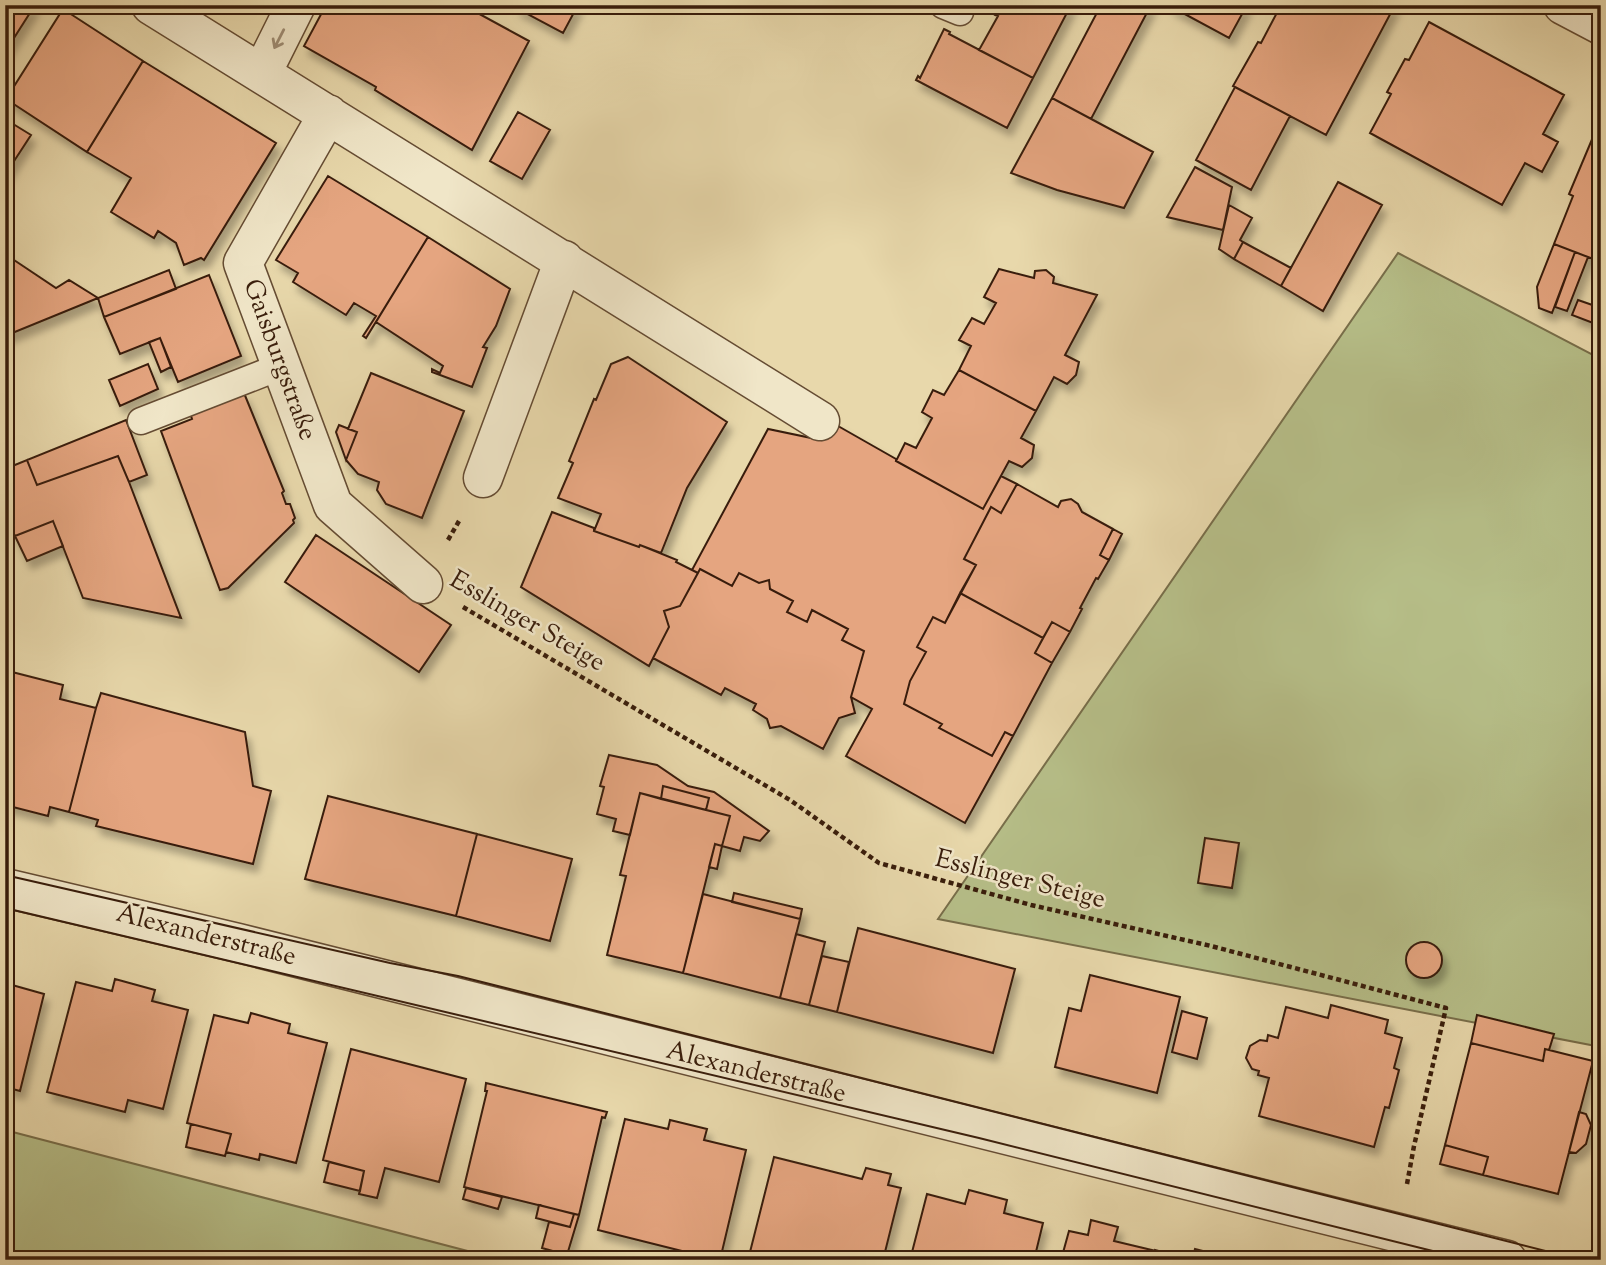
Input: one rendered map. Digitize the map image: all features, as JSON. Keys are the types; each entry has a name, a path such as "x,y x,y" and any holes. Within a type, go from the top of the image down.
{"street":[{"path":"151,5 820,421"},
{"path":"262,73 296,5"},
{"path":"1563,5 1601,25"},
{"name":"Gaisburgstraße","path":"328,114 243,262 333,506 423,584"},
{"path":"482,478 564,260"},
{"name":"Alexanderstraße","path":"5,888 1507,1260"}],"lane":[{"path":"943,5 960,12 962,5"},
{"path":"141,421 282,366"}],"path":[{"path":"423,584 482,478"},
{"name":"Esslinger Steige","path":"423,584 699,744 790,800 879,863 1031,905 1211,946 1446,1008 1414,1146 1398,1233"}],"green space":[{"path":"1398,253 1601,359 1601,1047 938,919"},
{"path":"5,1130 502,1260 5,1260"}],"building":[{"path":"5,5 35,5 5,52"},
{"path":"326,5 463,5 529,41 472,150 375,90 376,87 304,46"},
{"path":"518,5 578,5 563,33 516,8"},
{"path":"1004,5 1071,5 1033,78 979,50 998,16 995,15 997,11 1000,12"},
{"path":"1101,5 1151,5 1091,119 1052,98"},
{"path":"1168,5 1247,5 1229,38"},
{"path":"1281,5 1395,5 1326,135 1233,86 1258,42 1261,43"},
{"path":"63,9 143,61 87,152 6,99"},
{"path":"1429,22 1564,95 1543,134 1558,142 1542,172 1525,163 1502,205 1370,133 1391,94 1387,92 1405,59 1409,60"},
{"path":"944,29 1033,78 1007,128 916,80 918,76 920,78"},
{"path":"143,61 276,143 204,260 201,258 184,265 176,243 158,231 154,238 111,212 131,178 87,152"},
{"path":"1235,87 1290,116 1251,190 1196,160"},
{"path":"1052,98 1153,152 1124,208 1057,190 1011,173"},
{"path":"518,112 550,130 522,179 490,161"},
{"path":"1601,118 1601,262 1554,244 1573,196 1569,194"},
{"path":"5,119 31,135 5,175"},
{"path":"1195,167 1232,187 1223,230 1167,217"},
{"path":"328,176 428,237 366,338 363,336 376,316 354,303 346,315 293,282 298,273 276,260"},
{"path":"1338,182 1382,205 1323,311 1281,286"},
{"path":"1229,205 1252,218 1240,240 1243,242 1234,259 1219,249"},
{"path":"428,237 510,289 496,326 483,347 487,348 472,387 432,372 432,369 440,373 443,366 376,322"},
{"path":"1243,242 1291,268 1281,286 1234,259"},
{"path":"1554,244 1575,252 1552,313 1539,308 1537,287"},
{"path":"1575,252 1588,257 1567,311 1555,307"},
{"path":"5,254 56,288 69,280 98,298 5,336"},
{"path":"999,269 1034,278 1035,271 1046,270 1054,277 1053,283 1097,295 1065,355 1079,362 1076,375 1067,384 1054,377 1036,411 959,370 971,346 959,340 972,318 984,324 996,303 984,297"},
{"path":"169,270 176,289 104,317 98,298"},
{"path":"209,275 241,356 178,382 160,338 120,354 104,317"},
{"path":"1578,300 1601,308 1601,326 1572,315"},
{"path":"160,338 171,367 161,372 149,342"},
{"path":"628,357 727,422 687,488 661,553 594,531 601,514 558,498 573,463 569,461 611,364"},
{"path":"148,364 158,389 120,406 109,380"},
{"path":"959,370 1036,411 1021,438 1034,445 1032,458 1022,467 1009,461 983,509 896,461 905,443 916,448 932,418 922,412 933,390 944,395"},
{"path":"371,373 464,411 422,518 386,504 377,490 379,482 358,474 346,460 357,432 348,429"},
{"path":"244,393 284,491 282,493 286,504 290,504 295,518 294,523 228,588 220,590 161,431 192,419 190,413"},
{"path":"126,420 147,475 129,482 118,456 37,485 27,460"},
{"path":"831,422 983,509 1001,476 1017,484 1001,513 991,507 964,559 976,565 945,623 933,617 917,647 926,652 910,681 904,704 942,724 939,728 992,756 1005,732 1013,736 965,823 846,756 872,709 851,697 864,651 842,640 848,629 812,610 807,622 787,612 793,601 770,589 769,580 759,583 739,573 732,586 700,569 698,573 692,570 768,429 821,440"},
{"path":"339,425 357,432 346,460 336,432"},
{"path":"118,456 181,618 83,598 53,521 15,536 5,518 5,469 27,460 37,485"},
{"path":"1017,484 1058,507 1061,501 1071,499 1078,504 1082,512 1113,529 1100,555 1109,560 1098,579 1096,578 1070,632 1052,622 1043,638 960,593 976,565 964,559 991,507 1001,513"},
{"path":"552,512 594,528 594,531 677,560 676,562 698,573 680,606 664,611 669,627 649,666 521,587"},
{"path":"53,521 63,546 27,561 15,536"},
{"path":"1113,529 1122,534 1109,560 1100,555"},
{"path":"316,535 451,625 419,672 285,582"},
{"path":"700,569 732,586 739,573 759,583 769,580 770,589 793,601 787,612 807,622 812,610 848,629 842,640 864,651 851,697 855,713 839,718 823,749 781,726 770,728 767,719 753,710 756,704 725,688 721,695 653,658 669,627 664,611 680,606"},
{"path":"960,593 1043,638 1035,653 1052,663 1013,736 1005,732 992,756 939,728 942,724 904,704 910,681 926,652 917,647 933,617 945,623"},
{"path":"1052,622 1070,632 1052,663 1035,653"},
{"path":"12,672 63,685 60,699 96,708 69,812 50,807 48,816 5,805 5,686 8,687"},
{"path":"101,693 245,732 253,786 271,791 253,864 96,826 98,820 69,812"},
{"path":"609,755 657,765 688,786 714,792 769,831 760,841 744,837 740,851 722,846 730,816 706,810 709,798 663,786 661,799 640,793 630,835 613,831 616,819 597,814 604,787 600,786"},
{"path":"663,786 709,798 706,810 661,799"},
{"path":"640,793 730,816 722,846 715,844 683,973 607,955 626,876 620,875"},
{"path":"328,796 477,834 456,916 305,879"},
{"path":"477,834 572,859 550,941 456,916"},
{"path":"1205,838 1239,843 1232,888 1198,883"},
{"path":"715,844 722,846 717,869 709,867"},
{"path":"734,893 802,909 800,919 732,902"},
{"path":"703,894 800,919 780,998 683,973"},
{"path":"858,928 1015,969 993,1053 837,1012"},
{"path":"796,934 825,942 809,1005 780,998"},
{"path":"1424,942 1437,947 1442,960 1437,973 1424,978 1411,973 1406,960 1411,947"},
{"path":"822,956 849,962 837,1012 809,1005"},
{"path":"1090,975 1180,997 1157,1093 1055,1067 1069,1008 1081,1011"},
{"path":"115,979 155,990 152,1001 188,1010 163,1109 128,1100 125,1112 47,1092 76,982 112,991"},
{"path":"5,983 44,994 20,1091 5,1087"},
{"path":"1331,1005 1388,1020 1385,1033 1402,1038 1394,1068 1399,1070 1389,1108 1385,1107 1374,1147 1259,1116 1269,1078 1258,1075 1259,1071 1252,1069 1246,1058 1250,1046 1260,1040 1267,1041 1268,1035 1278,1038 1286,1007 1328,1018"},
{"path":"1182,1011 1207,1018 1197,1059 1172,1052"},
{"path":"251,1013 290,1024 288,1033 327,1043 296,1163 260,1154 259,1160 226,1152 231,1134 187,1123 214,1015 248,1023"},
{"path":"1477,1015 1554,1034 1549,1050 1545,1049 1543,1061 1471,1043"},
{"path":"1471,1043 1543,1061 1545,1049 1593,1061 1558,1194 1483,1175 1488,1157 1445,1145"},
{"path":"351,1049 466,1079 439,1182 385,1168 377,1198 359,1194 364,1171 323,1160"},
{"path":"486,1083 607,1112 605,1118 602,1117 579,1215 464,1187 487,1091"},
{"path":"1579,1112 1586,1114 1591,1125 1586,1144 1576,1153 1569,1152"},
{"path":"625,1119 668,1129 670,1120 707,1129 704,1140 746,1150 720,1260 680,1260 682,1251 598,1230"},
{"path":"191,1124 231,1134 225,1156 186,1147"},
{"path":"1445,1145 1488,1157 1483,1175 1440,1164"},
{"path":"774,1157 862,1179 866,1168 891,1174 888,1185 901,1188 883,1260 748,1260"},
{"path":"329,1162 364,1171 360,1191 324,1182"},
{"path":"466,1188 502,1197 498,1209 463,1199"},
{"path":"969,1190 1007,1200 1004,1213 1043,1223 1034,1260 910,1260 927,1194 965,1204"},
{"path":"539,1205 574,1214 570,1227 536,1218"},
{"path":"574,1214 579,1215 567,1255 542,1248 549,1222 570,1227"},
{"path":"1091,1220 1118,1227 1114,1241 1156,1251 1153,1260 1061,1260 1069,1231 1088,1235"},
{"path":"1195,1249 1234,1259 1192,1260"},
{"path":"1155,1250 1192,1260 1153,1260"}],"tram line":[{"path":"5,875 390,963 458,976 1581,1260"},
{"path":"5,908 979,1138 1469,1260"}]}
